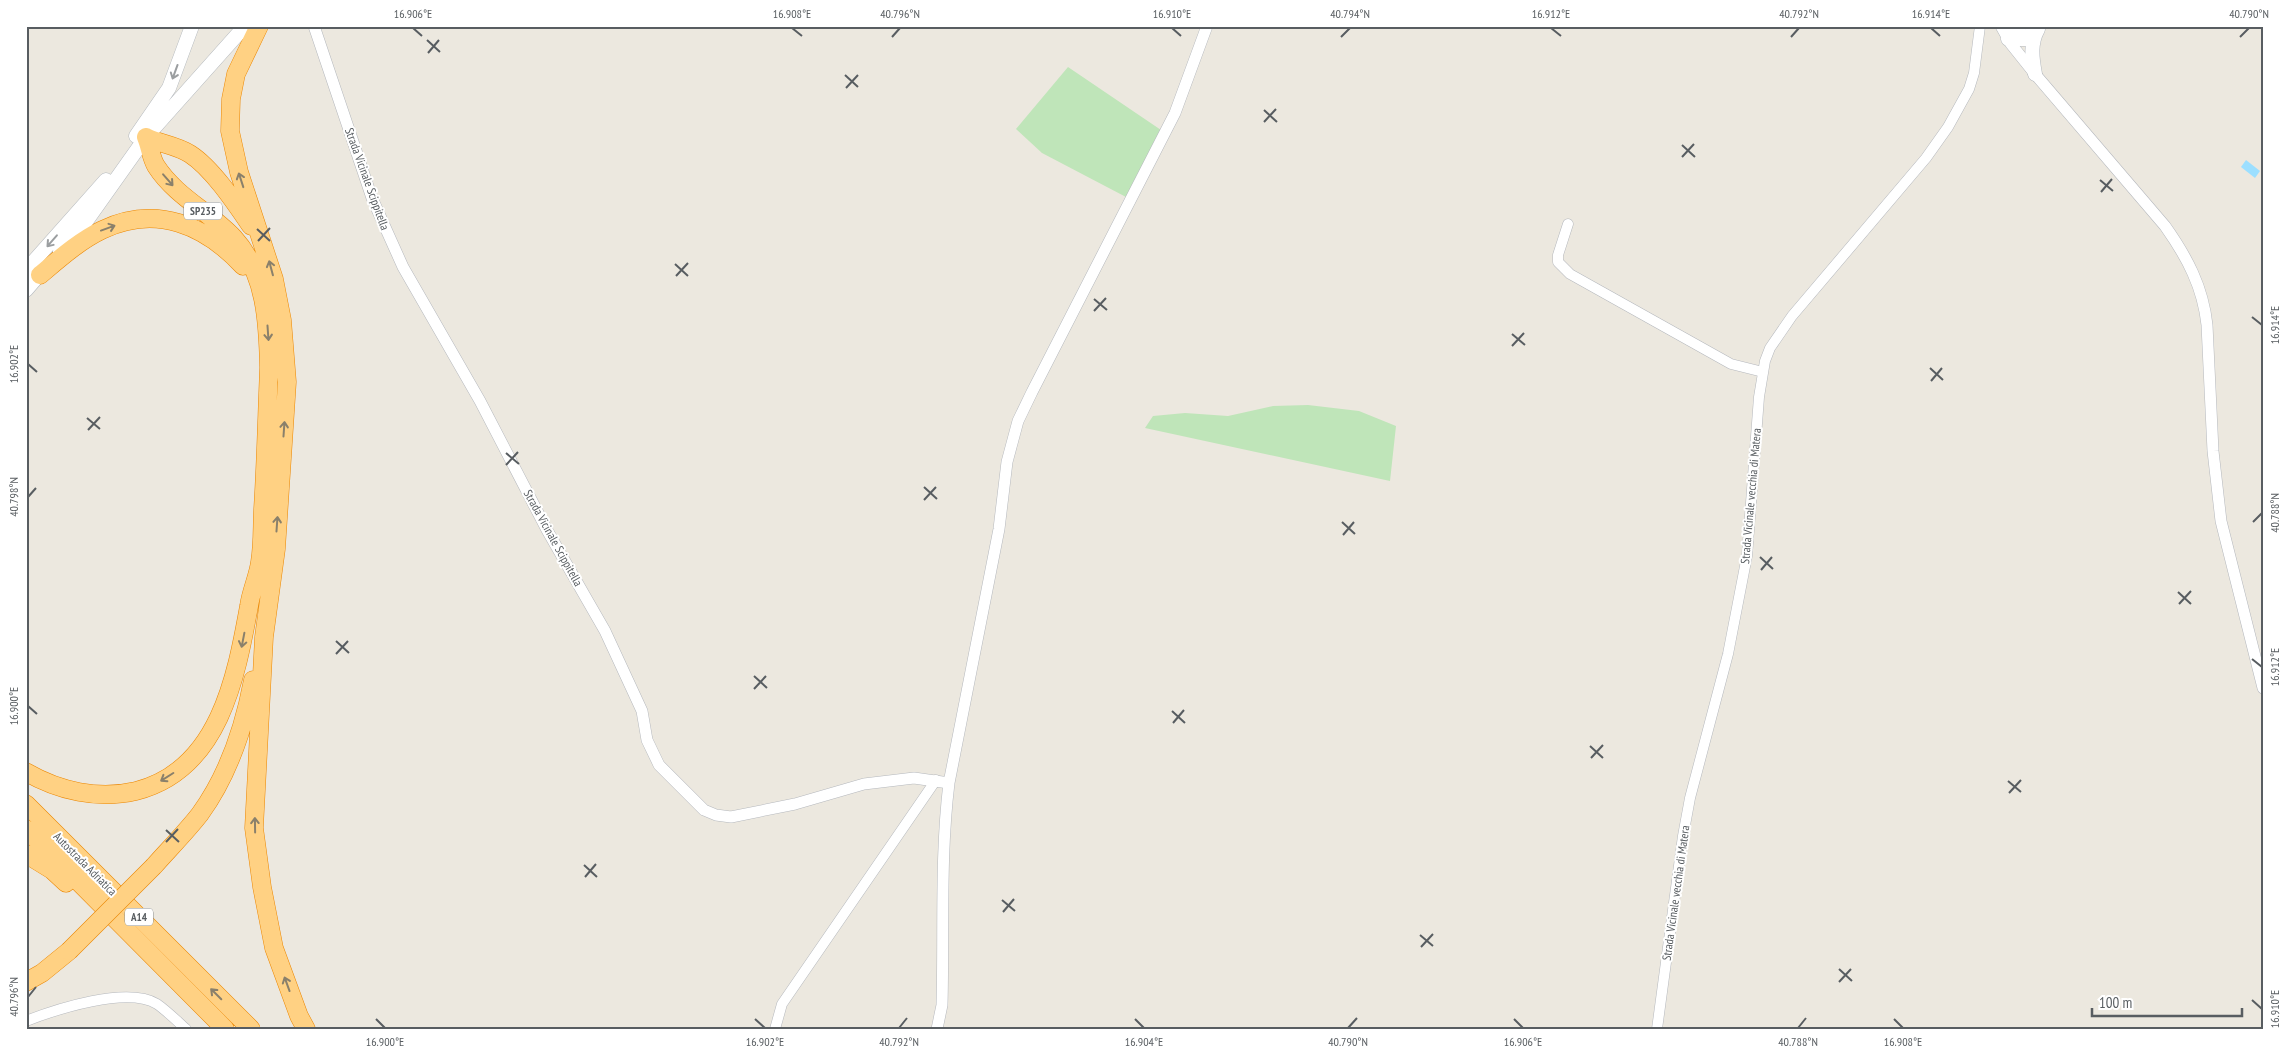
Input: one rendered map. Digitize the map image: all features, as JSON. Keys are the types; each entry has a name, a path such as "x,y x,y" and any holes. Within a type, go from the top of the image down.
{"highway":[{"path":"248,27 236,74 230,114 233,147 239,172 274,279 282,320 287,382 276,549 264,637 254,828 262,887 274,948 299,1016 306,1029"},
{"name":"SP235","path":"145,139 176,147 191,155 230,196 262,243"},
{"name":"SP235","path":"145,139 155,164 163,175 189,202 207,213 235,239 249,260 259,285"},
{"path":"33,273 102,230 122,223 153,219 181,223 213,238 234,256 259,285 267,318 269,368 260,562 259,635"},
{"path":"26,982 42,973 69,951 154,866 199,814 220,782 246,717 259,635 276,549"},
{"path":"26,772 91,795 111,795 147,788 167,778 186,764 202,747 221,716 227,700 243,643 249,603 260,562"},
{"name":"Autostrada Adriatica","path":"26,804 251,1029"},
{"name":"Autostrada Adriatica","path":"26,829 221,1025"},
{"path":"26,854 52,870 221,1025"}],"main road":[{"path":"26,290 33,273 106,180 169,88 192,26"},
{"path":"2004,32 2019,26"},
{"path":"2004,32 2025,39 2040,26"},
{"path":"2035,74 2032,45 2034,36 2040,26"},
{"path":"106,180 248,27"},
{"path":"33,273 85,223 145,139"}],"street":[{"name":"Strada Vicinale Scippitella","path":"314,26 369,189 403,267 480,401 547,530 599,619 642,711 647,740 659,764 704,810 716,815 731,817 795,804 864,784 914,778 949,783"},
{"path":"937,1029 942,1005 943,844 949,783 999,529 1007,462 1014,433 1032,392 1175,113 1207,26"},
{"name":"Strada Vicinale vecchia di Matera","path":"1657,1029 1683,836 1690,798 1728,654 1747,556 1759,397 1763,372 1770,348 1780,332 1926,158 1948,127 1969,89 1974,73 1980,26"},
{"path":"2004,32 2035,74 2165,226 2196,278 2205,308 2212,442 2221,521 2263,688"},
{"path":"1568,224 1558,255 1558,262 1570,274 1731,364 1763,372"},
{"path":"775,1029 782,1004 936,780"},
{"path":"26,1021 65,1006 107,998 138,999 156,1003 186,1029"}],"green space":[{"path":"1068,67 1161,130 1126,197 1042,153 1016,129"},
{"path":"1308,405 1359,411 1396,426 1390,481 1145,428 1153,416 1185,413 1228,416 1273,406"}],"water":[{"path":"2246,160 2260,171 2255,178 2241,167"}]}
